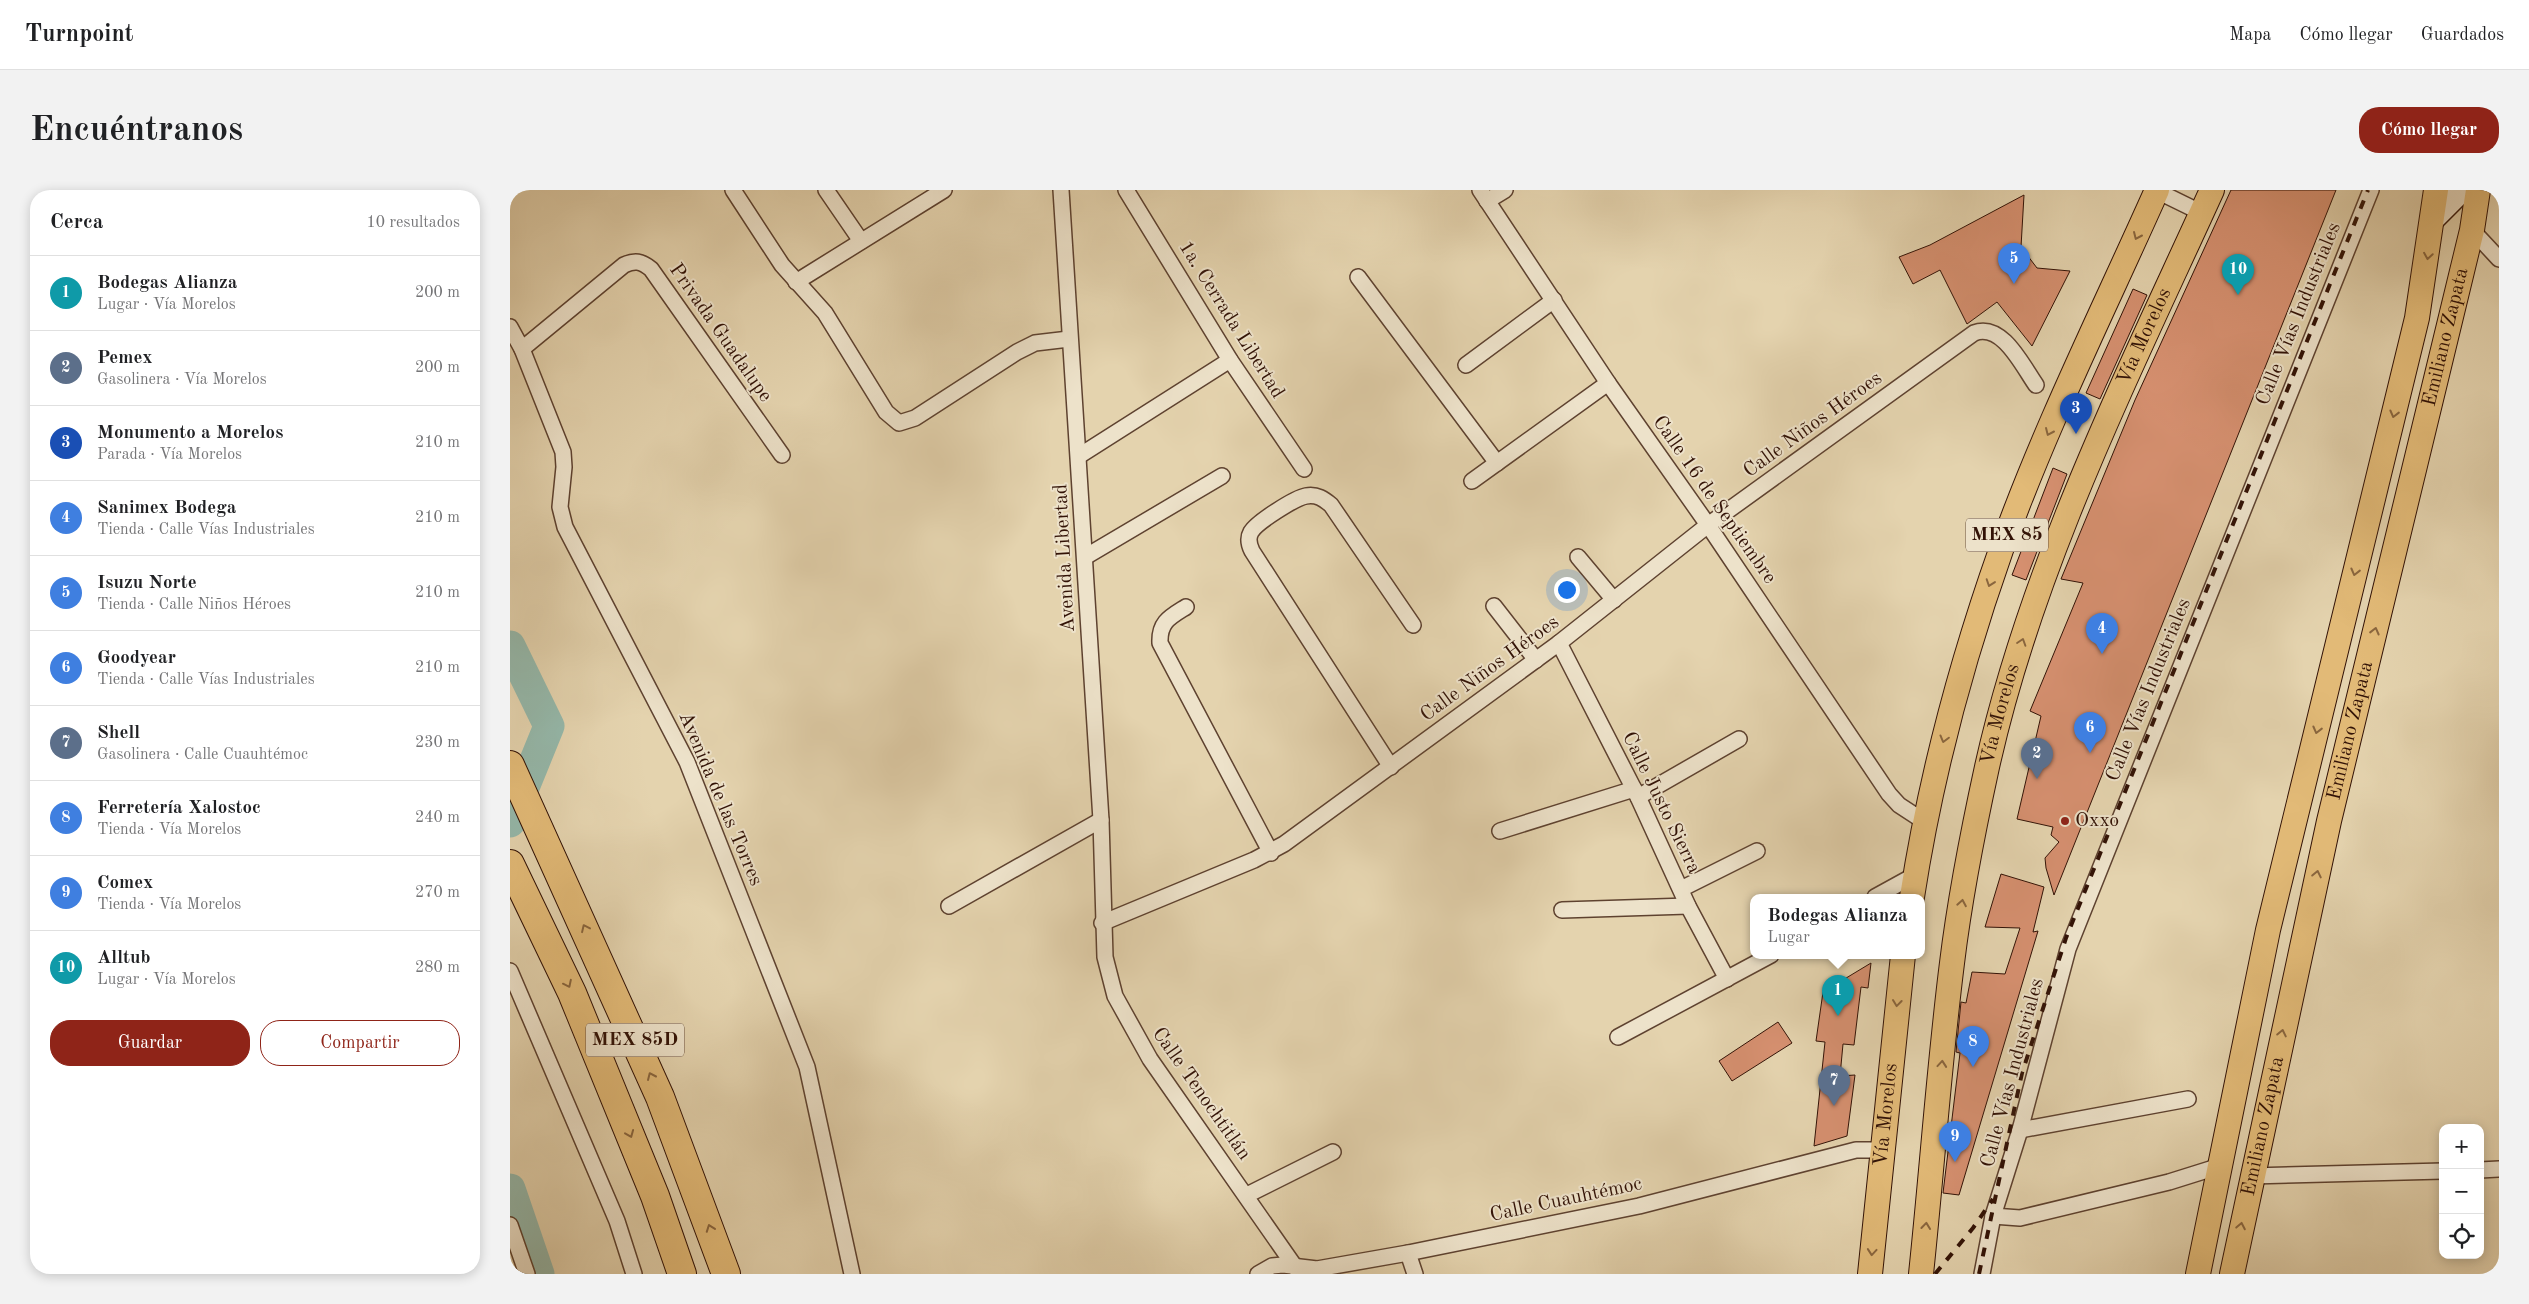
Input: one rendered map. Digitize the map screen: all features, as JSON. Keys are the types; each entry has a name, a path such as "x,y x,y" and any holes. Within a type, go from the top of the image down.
{"highway":[{"name":"MEX 85D","path":"510,765 660,1097 726,1274"},
{"name":"MEX 85D","path":"513,871 572,993 651,1186 682,1274"}],"main road":[{"name":"MEX 85","path":"1914,886 1925,822 1962,674 2002,550 2038,457 2156,190"},
{"name":"Vía Morelos","path":"1921,1274 1952,961 1990,756 2016,660 2056,545 2084,474 2212,190"},
{"name":"Emiliano Zapata","path":"2198,1274 2268,930 2418,318 2436,190"},
{"name":"Emiliano Zapata","path":"2232,1274 2251,1176 2329,821 2472,230 2478,190"},
{"name":"Vía Morelos","path":"1870,1274 1881,1150 1903,959"}],"street":[{"path":"733,190 796,282 825,313 886,412 899,423 915,418 1016,352 1035,344 1069,339"},
{"path":"826,190 861,241"},
{"path":"796,282 944,190"},
{"name":"Avenida Libertad","path":"1061,190 1101,820 1102,923"},
{"name":"1a. Cerrada Libertad","path":"1126,190 1230,360 1304,469"},
{"path":"1484,196 1505,190"},
{"path":"2156,190 2202,213"},
{"name":"Calle Vías Industriales","path":"1982,1274 1993,1216 2020,1130 2068,949 2370,190"},
{"path":"2433,220 2463,190"},
{"name":"Calle 16 de Septiembre","path":"1484,196 1608,383 1708,525 1889,794 1898,805 1925,822"},
{"path":"2472,230 2499,259"},
{"name":"Privada Guadalupe","path":"522,349 624,264 638,261 644,263 651,269 782,455"},
{"path":"1358,277 1497,463"},
{"path":"1466,366 1554,300"},
{"name":"Avenida de las Torres","path":"510,327 522,349 563,452 564,467 560,507 565,527 687,762 807,1067 852,1274"},
{"name":"Calle Niños Héroes","path":"1102,923 1271,853 1559,643 1708,525 1974,333 1982,330 1989,331 2001,338 2036,385"},
{"path":"1079,456 1230,360"},
{"path":"1472,481 1608,383"},
{"path":"1085,557 1222,476"},
{"path":"1391,767 1252,551 1249,544 1251,532 1258,524 1306,496 1316,496 1325,500 1413,626"},
{"path":"1578,557 1614,600"},
{"path":"1494,606 1536,660"},
{"path":"1186,607 1168,618 1162,625 1160,643 1271,853"},
{"name":"Calle Justo Sierra","path":"1559,643 1636,793 1688,906 1728,979"},
{"path":"1500,831 1636,793 1739,739"},
{"path":"949,906 1101,820"},
{"path":"1681,889 1757,851"},
{"path":"1886,894 1914,886"},
{"path":"1562,910 1688,906"},
{"name":"Calle Tenochtitlán","path":"1102,923 1108,975 1125,1016 1150,1059 1247,1195 1298,1271"},
{"path":"1618,1036 1764,959"},
{"path":"510,971 617,1221 634,1274"},
{"path":"2020,1130 2188,1099"},
{"name":"Calle Cuauhtémoc","path":"1258,1274 1272,1266 1282,1265 1298,1271 1408,1253 1639,1206 1856,1150 1881,1150"},
{"path":"1247,1195 1333,1152"},
{"path":"1993,1216 2020,1218 2168,1182 2220,1166"},
{"path":"2484,1170 2499,1169"},
{"path":"2251,1176 2439,1171"},
{"path":"510,1225 527,1274"},
{"path":"1408,1253 1415,1274"}],"building":[{"path":"2231,190 2336,190 2054,895 2045,858 2059,842 2051,835 2053,827 2017,819 2041,716 2030,711 2083,583 2061,579 2135,400"},
{"path":"2024,195 2021,247 2037,268 2070,271 2032,346 1997,302 1967,324 1940,270 1913,284 1899,257 1930,245"},
{"path":"2133,289 2147,295 2100,399 2086,393"},
{"path":"2053,468 2067,474 2026,580 2012,575"},
{"path":"2001,874 2044,887 2033,932 2038,931 1959,1195 1943,1193 1960,1053 1956,1052 1961,1002 1966,1003 1972,972 2005,974 2020,928 1985,927"},
{"path":"1871,963 1868,988 1861,987 1854,1045 1843,1044 1840,1076 1855,1075 1847,1136 1814,1146 1825,1042 1816,1041 1823,992"},
{"path":"1778,1022 1792,1043 1732,1081 1719,1061"}],"waterway":[{"path":"510,646 549,726 510,822"},
{"path":"510,1189 539,1274"}],"railway":[{"path":"1979,1274 2022,1073 2066,938 2368,190"},
{"path":"1935,1274 1973,1228 1993,1199"}],"place":[{"name":"Isuzu Norte","path":"2014,284"},
{"name":"Alltub","path":"2238,295"},
{"name":"Monumento a Morelos","path":"2076,434"},
{"name":"Sanimex Bodega","path":"2102,654"},
{"name":"Goodyear","path":"2090,753"},
{"name":"Pemex","path":"2037,779"},
{"name":"Oxxo","path":"2065,821"},
{"name":"Bodegas Alianza","path":"1838,1016"},
{"name":"Ferretería Xalostoc","path":"1973,1067"},
{"name":"Shell","path":"1834,1106"},
{"name":"Comex","path":"1955,1162"}]}
